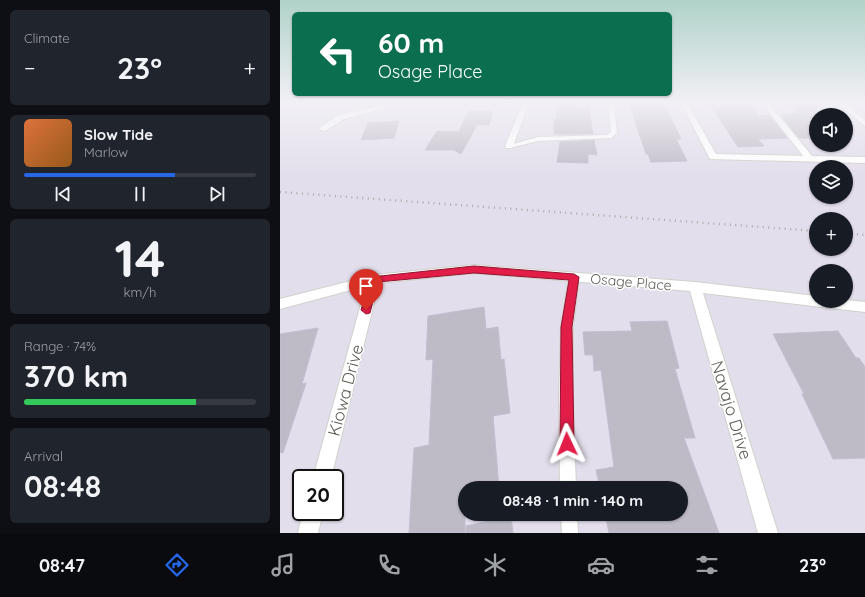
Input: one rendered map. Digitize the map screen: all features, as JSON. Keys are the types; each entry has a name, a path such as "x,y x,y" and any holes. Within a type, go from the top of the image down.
{"street":[{"path":"509,146 516,128"},
{"path":"697,128 713,157 865,160"},
{"name":"Osage Place","path":"280,304 374,279 474,270 695,287 864,308"},
{"name":"Kiowa Drive","path":"324,469 374,279"},
{"name":"Navajo Drive","path":"695,287 768,533"},
{"path":"308,533 311,521"}],"lane":[{"path":"509,146 538,139 609,137 614,133 613,128"},
{"path":"785,128 810,159"},
{"path":"568,481 566,400 567,327 574,277"},
{"path":"569,521 570,533"}],"building":[{"path":"366,128 397,128 394,138 361,140"},
{"path":"461,128 475,128 461,154 454,150 425,150 437,131 459,132"},
{"path":"554,128 592,128 593,134 554,134"},
{"path":"637,128 676,128 681,139 676,139 687,161 651,162 648,154 646,154"},
{"path":"725,128 780,128 787,138 758,139 764,146 738,147"},
{"path":"791,128 809,128 809,138 799,138"},
{"path":"594,140 597,155 588,154 588,163 557,162 560,142"},
{"path":"484,307 486,329 498,327 501,360 504,359 510,413 493,416 498,481 458,481 458,521 465,521 465,533 409,533 414,448 429,445 433,359 426,360 428,316"},
{"path":"667,321 679,368 675,369 695,438 684,438 719,533 609,533 606,521 688,521 688,481 598,481 596,470 614,467 601,370 594,371 593,355 585,355 583,332 632,331 630,322"},
{"path":"318,328 302,384 306,383 283,453 280,452 280,334"},
{"path":"838,331 856,358 859,358 865,367 865,458 833,459 802,394 804,394 773,334"},
{"path":"488,521 512,521 513,533 466,533 466,526"}],"railway":[{"path":"280,192 809,230"},
{"path":"853,234 865,235"}],"route":[{"path":"366,310 374,279 474,270 574,277 567,327 567,444"}]}
